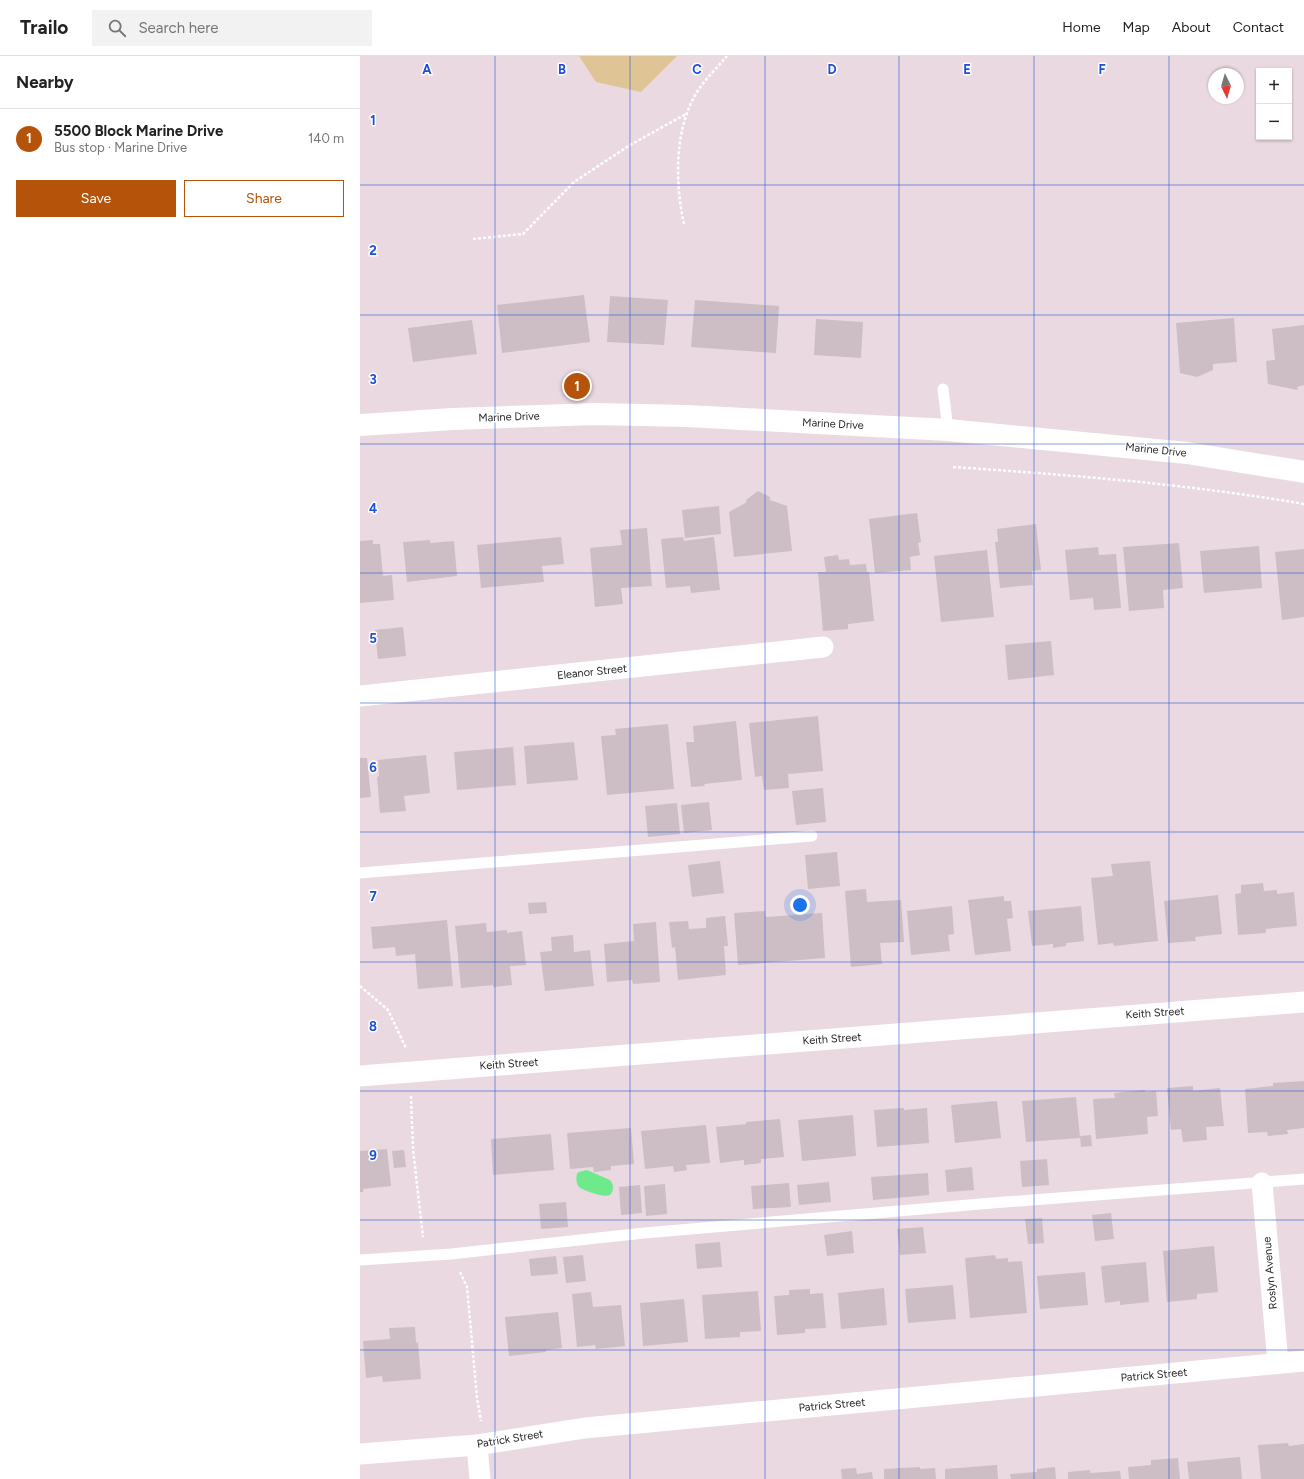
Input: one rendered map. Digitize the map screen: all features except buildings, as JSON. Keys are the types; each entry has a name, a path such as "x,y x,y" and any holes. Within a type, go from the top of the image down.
{"street":[{"name":"Marine Drive","path":"360,425 453,419 596,414 687,416 948,430 1187,453 1304,472"},
{"name":"Eleanor Street","path":"360,696 823,647"},
{"name":"Keith Street","path":"360,1076 1304,1002"},
{"name":"Roslyn Avenue","path":"1262,1183 1278,1364"},
{"name":"Patrick Street","path":"360,1454 477,1445 585,1428 1304,1361"},
{"path":"477,1445 480,1479"}],"lane":[{"path":"944,389 948,430"},
{"path":"360,873 812,836"},
{"path":"360,1260 451,1254 644,1233 992,1203 1304,1179"}],"path":[{"path":"684,224 678,185 681,137 686,114 697,91 726,56"},
{"path":"473,240 524,234 574,182 630,145 686,114"},
{"path":"953,467 1083,476 1257,496 1304,504"},
{"path":"360,986 388,1010 408,1052"},
{"path":"410,1092 413,1149 424,1238"},
{"path":"469,1309 477,1398 482,1424"}],"shaded area":[{"path":"579,56 677,56 641,92 596,82"},
{"path":"587,1170 610,1180 613,1188 610,1195 603,1196 594,1194 579,1187 576,1180 577,1174"}],"place":[{"name":"5500 Block Marine Drive","path":"577,386"}]}
